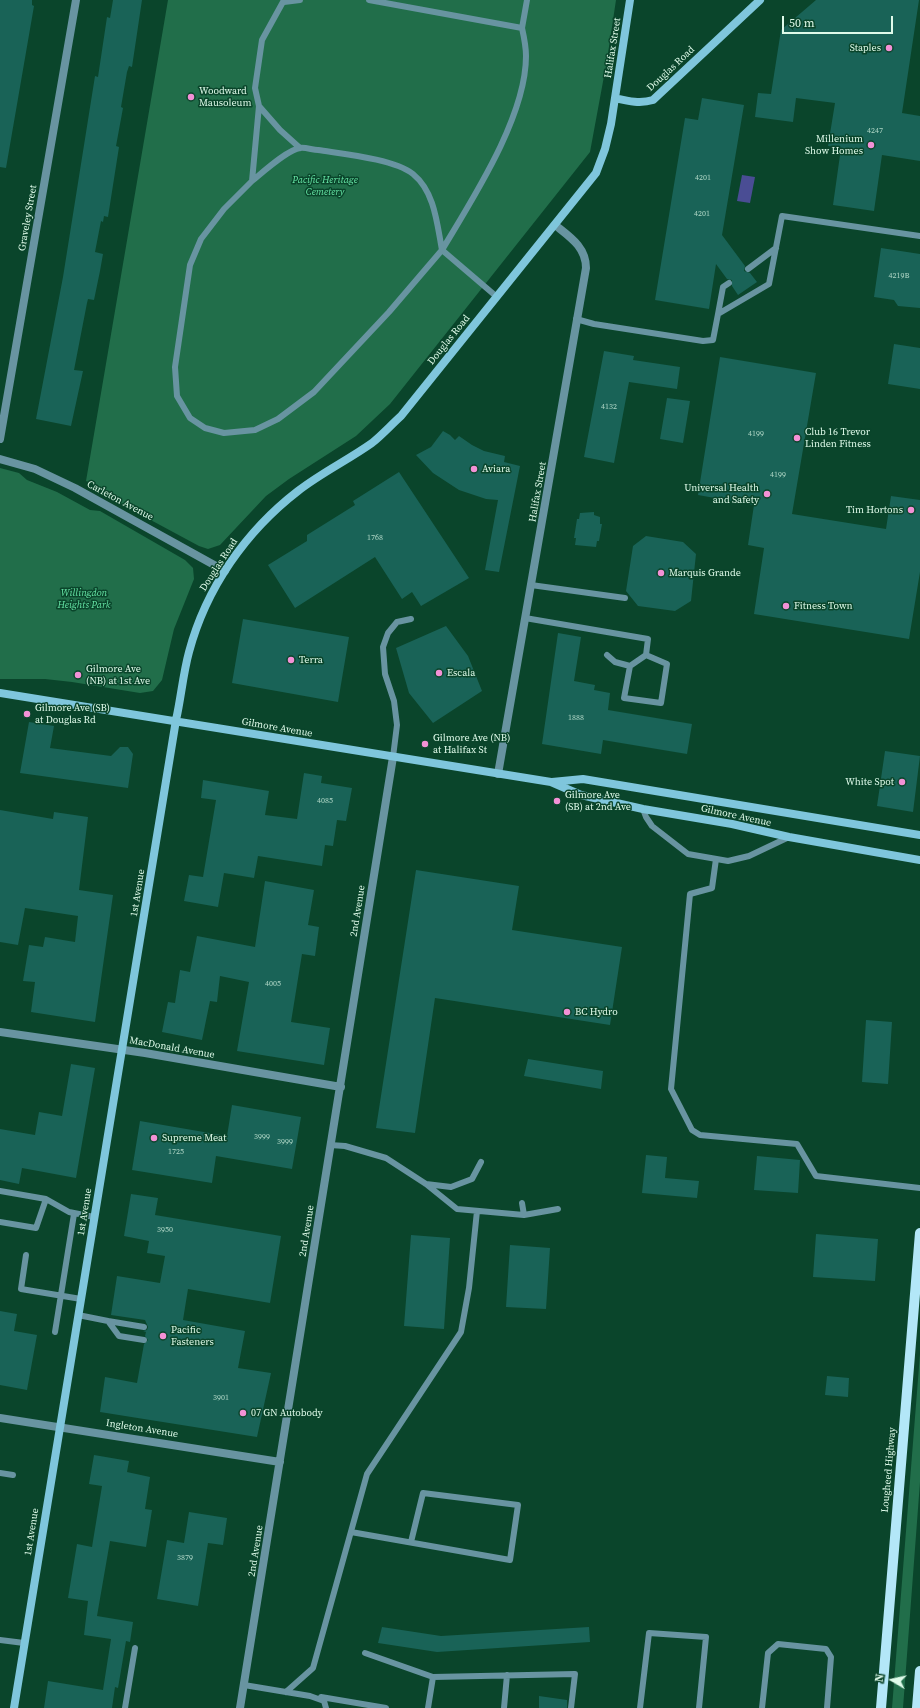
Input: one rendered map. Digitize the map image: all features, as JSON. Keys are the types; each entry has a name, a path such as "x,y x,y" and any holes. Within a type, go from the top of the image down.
{"main road":[{"name":"Lougheed Highway","path":"881,1708 920,1233"},
{"path":"917,1708 920,1671"}],"street":[{"name":"Graveley Street","path":"0,440 76,0"},
{"name":"Halifax Street","path":"615,98 630,0"},
{"name":"Douglas Road","path":"176,720 189,653 197,627 210,595 250,535 273,511 299,490 372,442 401,416 596,173 605,149 615,98 637,102 653,100 760,0"},
{"name":"Halifax Street","path":"498,774 576,318 586,268 586,258 580,247 555,225"},
{"name":"Carleton Avenue","path":"0,460 35,469 75,488 225,571"},
{"name":"Gilmore Avenue","path":"0,693 176,720 498,774 551,782 583,779 920,835"},
{"name":"1st Avenue","path":"14,1708 176,720"},
{"name":"2nd Avenue","path":"240,1708 393,757"},
{"name":"Gilmore Avenue","path":"551,782 581,795 643,809 732,824 789,837 920,860"},
{"name":"MacDonald Avenue","path":"0,1032 122,1049 341,1087"},
{"name":"Ingleton Avenue","path":"0,1418 280,1462"}],"lane":[{"path":"252,180 259,106 256,88 262,40 284,1 300,0"},
{"path":"370,0 522,28"},
{"path":"300,148 279,160 252,180 224,209 201,239 190,265 175,367 176,396 190,418 205,428 224,433 255,430 278,419 296,406 314,392 351,353 442,250 492,162 511,123 523,83 526,62 522,28 527,0"},
{"path":"259,106 280,130 300,148 374,160 391,164 412,174 426,190 435,212 442,250 497,298"},
{"path":"718,314 769,284 782,216 920,236"},
{"path":"748,269 776,248"},
{"path":"576,318 594,324 703,341 713,340 723,287 729,283"},
{"path":"531,585 625,598"},
{"path":"525,618 648,639 646,655 630,666 624,698 661,703 667,664 646,655"},
{"path":"393,757 397,725 394,701 385,674 383,648 388,633 397,622 411,619"},
{"path":"607,655 615,662 630,666"},
{"path":"643,809 652,826 688,854 728,861 749,856 789,837"},
{"path":"716,859 712,888 690,894 671,1089 692,1130 700,1135 797,1144 816,1176 920,1188"},
{"path":"330,1145 345,1146 386,1158 426,1184 457,1209 524,1215 558,1209"},
{"path":"426,1184 451,1187 472,1179 481,1162"},
{"path":"0,1191 46,1199 74,1214 94,1217"},
{"path":"0,1222 36,1228 46,1199"},
{"path":"522,1202 524,1215"},
{"path":"286,1692 313,1668 367,1474 461,1332 469,1288 477,1211"},
{"path":"55,1332 74,1214"},
{"path":"26,1255 21,1289 81,1299"},
{"path":"78,1315 144,1327"},
{"path":"108,1321 119,1336 144,1340"},
{"path":"0,1473 13,1475"},
{"path":"351,1532 510,1560 518,1505 423,1493 411,1542"},
{"path":"640,1708 650,1633 706,1637 699,1708"},
{"path":"0,1640 24,1643"},
{"path":"762,1708 768,1653 778,1644 826,1649 831,1657 827,1708"},
{"path":"125,1708 134,1648"},
{"path":"365,1653 433,1677 575,1674 571,1708"},
{"path":"504,1708 507,1675"},
{"path":"428,1708 433,1677"},
{"path":"244,1685 386,1708"},
{"path":"310,1696 324,1701 326,1708"}],"green space":[{"name":"Pacific Heritage Cemetery","path":"168,0 616,0 607,60 590,152 390,404 356,436 289,479 266,496 220,545 208,549 199,546 108,497 103,489 86,481"},
{"name":"Willingdon Heights Park","path":"0,468 19,473 27,480 57,492 90,510 100,511 185,560 193,568 194,579 174,629 162,680 153,691 140,693 45,679 0,679"},
{"path":"920,1354 920,1482 903,1708 892,1708"}],"shaded area":[{"path":"742,175 755,177 750,203 737,201"}],"building":[{"path":"0,0 32,0 32,5 34,6 6,168 0,167"},
{"path":"113,0 142,0 132,67 129,66 127,72 121,107 123,108 116,146 119,147 108,217 104,216 103,222 101,221 95,252 103,254 100,271 94,300 88,299 74,370 83,371 71,426 36,419 63,277 95,76 98,77 107,17 110,18"},
{"path":"816,0 919,0 902,113 920,116 920,161 882,155 874,211 833,205 841,148 828,146 835,103 796,98 793,122 755,117 758,93 771,94 781,30"},
{"path":"702,98 744,105 722,235 745,266 744,271 750,273 757,282 738,295 732,286 732,280 727,279 716,264 709,309 655,300 685,118 698,120"},
{"path":"881,248 920,254 920,308 898,306 894,300 874,297"},
{"path":"894,344 920,348 920,389 888,384"},
{"path":"604,351 634,356 633,360 680,367 677,389 629,382 614,463 584,457"},
{"path":"720,357 816,373 792,514 886,529 891,496 920,500 920,572 909,639 754,614 764,548 748,545 754,505 698,495"},
{"path":"667,398 690,401 683,443 660,439"},
{"name":"Aviara","path":"443,431 455,440 459,436 484,451 505,456 504,462 520,466 499,572 485,570 498,500 486,499 459,490 433,473 416,455 431,447"},
{"path":"399,472 469,578 421,606 412,592 402,599 375,557 295,608 268,565 307,541 307,535 355,505 353,501"},
{"path":"594,512 594,515 600,517 600,524 602,524 599,541 597,541 596,547 575,545 576,538 574,538 577,519 579,519 580,513"},
{"name":"Marquis Grande","path":"646,536 683,542 696,554 691,601 675,611 638,606 626,591 633,546"},
{"name":"Terra","path":"243,619 349,637 338,702 232,683"},
{"name":"Escala","path":"446,626 468,656 482,691 433,723 409,693 396,648"},
{"path":"558,633 581,637 574,681 595,685 594,690 610,693 608,710 692,724 687,754 603,740 601,754 542,744"},
{"path":"29,722 54,726 50,748 111,756 120,747 128,747 133,754 128,788 20,773"},
{"name":"White Spot","path":"885,751 920,756 913,812 877,806"},
{"path":"304,773 322,776 321,783 352,788 346,821 337,820 333,846 325,845 322,866 258,856 254,878 224,873 218,907 184,901 189,875 203,877 216,800 201,798 203,780 269,791 265,815 297,819"},
{"path":"0,810 53,819 54,812 88,817 79,890 113,895 95,1022 31,1012 35,982 23,981 29,945 43,947 45,937 75,942 78,916 25,908 18,945 0,942"},
{"name":"BC Hydro","path":"416,870 519,886 512,930 622,947 610,1025 435,998 415,1133 376,1128"},
{"path":"265,881 314,890 308,925 319,927 315,956 302,954 291,1022 330,1028 324,1065 237,1051 249,982 220,976 217,1002 210,1001 202,1040 162,1032 168,1002 175,1003 180,970 190,972 197,936 255,947"},
{"path":"866,1020 892,1022 888,1084 862,1082"},
{"path":"528,1059 603,1071 601,1089 524,1076"},
{"path":"71,1064 95,1068 76,1178 22,1168 19,1184 0,1180 0,1129 35,1135 39,1112 62,1116"},
{"path":"232,1105 301,1117 292,1169 216,1156 212,1183 132,1170 140,1121 227,1136"},
{"path":"646,1155 667,1157 665,1178 699,1181 697,1198 642,1193"},
{"path":"757,1156 800,1160 798,1193 754,1190"},
{"path":"131,1194 158,1198 155,1215 281,1236 270,1303 188,1289 183,1320 245,1331 238,1368 271,1373 257,1437 100,1412 105,1377 137,1383 144,1344 148,1340 145,1336 146,1332 143,1331 147,1330 148,1327 145,1320 111,1315 117,1276 160,1283 165,1256 147,1253 149,1241 124,1236"},
{"path":"816,1234 878,1239 875,1281 813,1277"},
{"path":"411,1235 450,1238 444,1329 404,1326"},
{"path":"510,1245 550,1248 546,1309 506,1307"},
{"path":"0,1311 17,1314 14,1331 37,1335 27,1390 0,1385"},
{"path":"827,1376 849,1378 848,1397 825,1395"},
{"path":"94,1455 129,1461 127,1472 150,1477 145,1509 152,1510 146,1547 110,1541 97,1616 133,1622 130,1642 126,1641 118,1688 115,1687 112,1708 44,1708 48,1681 103,1690 111,1639 84,1635 88,1601 68,1598 77,1544 92,1547 102,1486 89,1484"},
{"path":"189,1512 227,1518 223,1545 208,1543 198,1606 157,1599 167,1540 184,1543"},
{"path":"382,1627 441,1636 589,1627 590,1642 437,1652 378,1643"},
{"path":"539,1696 567,1700 567,1708 539,1708"}],"place":[{"name":"Staples","path":"889,48"},
{"name":"Woodward Mausoleum","path":"191,97"},
{"name":"Millenium Show Homes","path":"871,145"},
{"name":"Club 16 Trevor Linden Fitness","path":"797,438"},
{"name":"Aviara","path":"474,469"},
{"name":"Universal Health and Safety","path":"767,494"},
{"name":"Tim Hortons","path":"911,510"},
{"name":"Marquis Grande","path":"661,573"},
{"name":"Fitness Town","path":"786,606"},
{"name":"Terra","path":"291,660"},
{"name":"Escala","path":"439,673"},
{"name":"Gilmore Ave (NB) at 1st Ave","path":"78,675"},
{"name":"Gilmore Ave (SB) at Douglas Rd","path":"27,714"},
{"name":"Gilmore Ave (NB) at Halifax St","path":"425,744"},
{"name":"White Spot","path":"902,782"},
{"name":"Gilmore Ave (SB) at 2nd Ave","path":"557,801"},
{"name":"BC Hydro","path":"567,1012"},
{"name":"Supreme Meat","path":"154,1138"},
{"name":"Pacific Fasteners","path":"163,1336"},
{"name":"07 GN Autobody","path":"243,1413"}]}
